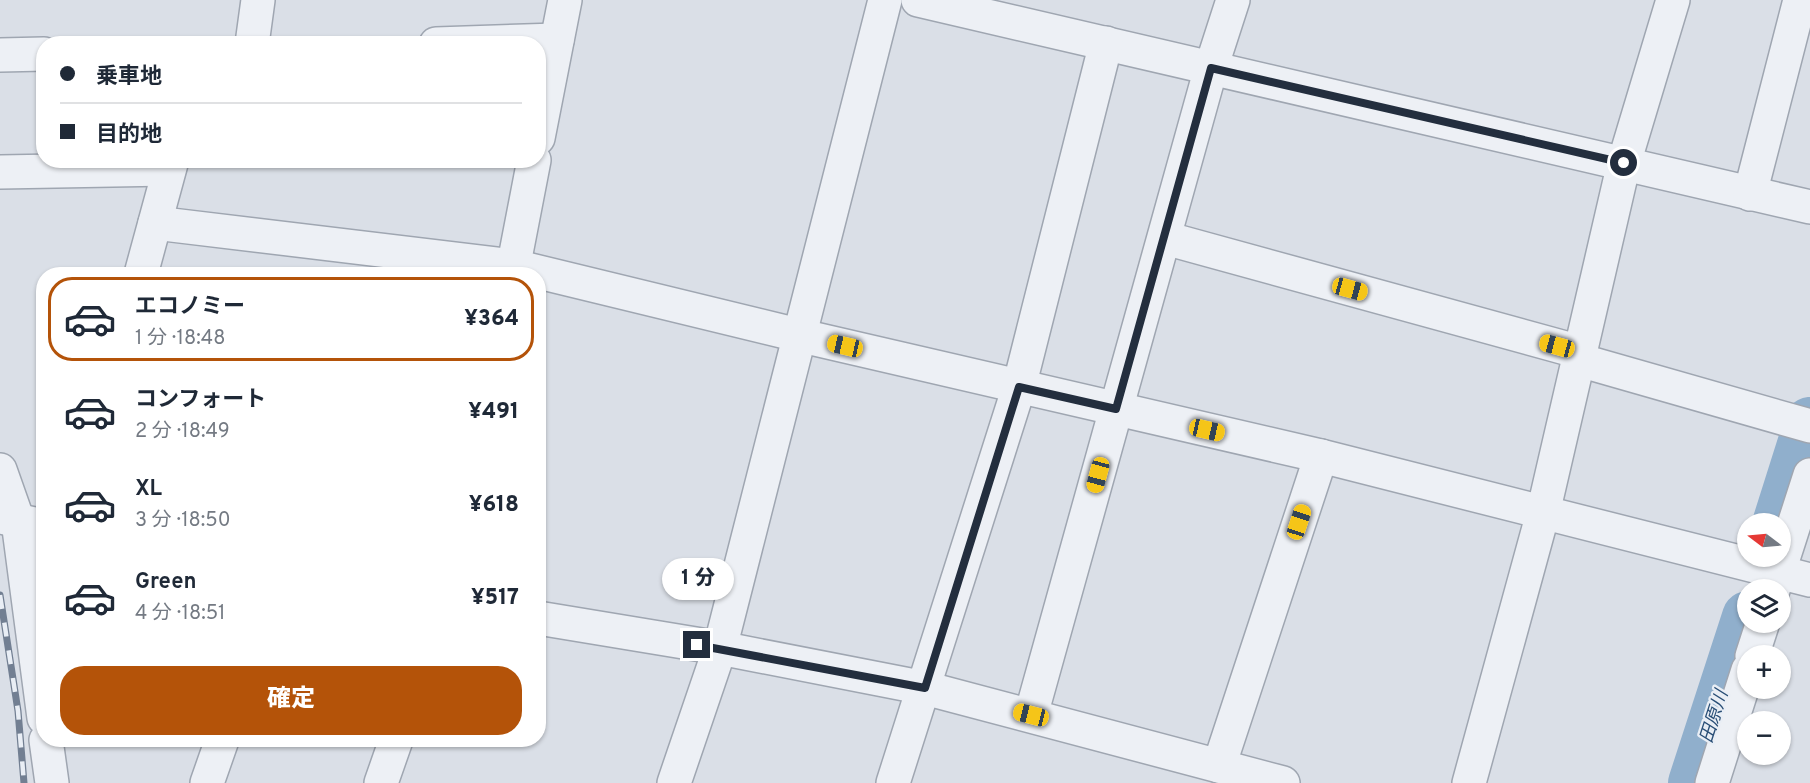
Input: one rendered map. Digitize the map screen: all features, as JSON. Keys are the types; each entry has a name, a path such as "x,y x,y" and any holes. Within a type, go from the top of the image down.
{"street":[{"path":"253,36 258,0"},
{"path":"546,97 565,0"},
{"path":"674,783 720,648 802,336 885,0"},
{"path":"918,0 1810,207"},
{"path":"1031,715 1211,68 1233,0"},
{"path":"1469,783 1543,513 1624,163 1673,0"},
{"path":"1750,194 1800,0"},
{"path":"546,40 557,40"},
{"path":"893,783 1019,387 1106,43"},
{"path":"0,55 36,54"},
{"path":"0,172 97,168"},
{"path":"143,267 169,168"},
{"path":"514,267 532,168"},
{"path":"155,223 374,262 461,267"},
{"path":"1165,238 1579,356 1810,426"},
{"path":"546,278 1321,456 1543,513 1769,579"},
{"path":"1219,766 1321,456"},
{"path":"0,470 20,521 36,652"},
{"path":"1777,579 1810,475"},
{"path":"1791,581 1810,580"},
{"path":"546,619 720,648 925,688 1283,783"},
{"path":"1712,783 1739,699"},
{"path":"47,747 52,783"},
{"path":"207,783 220,747"},
{"path":"381,783 394,747"}],"waterway":[{"name":"田原川","path":"1781,513 1810,423"},
{"name":"田原川","path":"1694,783 1743,633"}],"railway":[{"path":"0,595 18,711 24,783"}],"route":[{"path":"697,645 925,688 1019,387 1116,409 1211,68 1624,163"}]}
